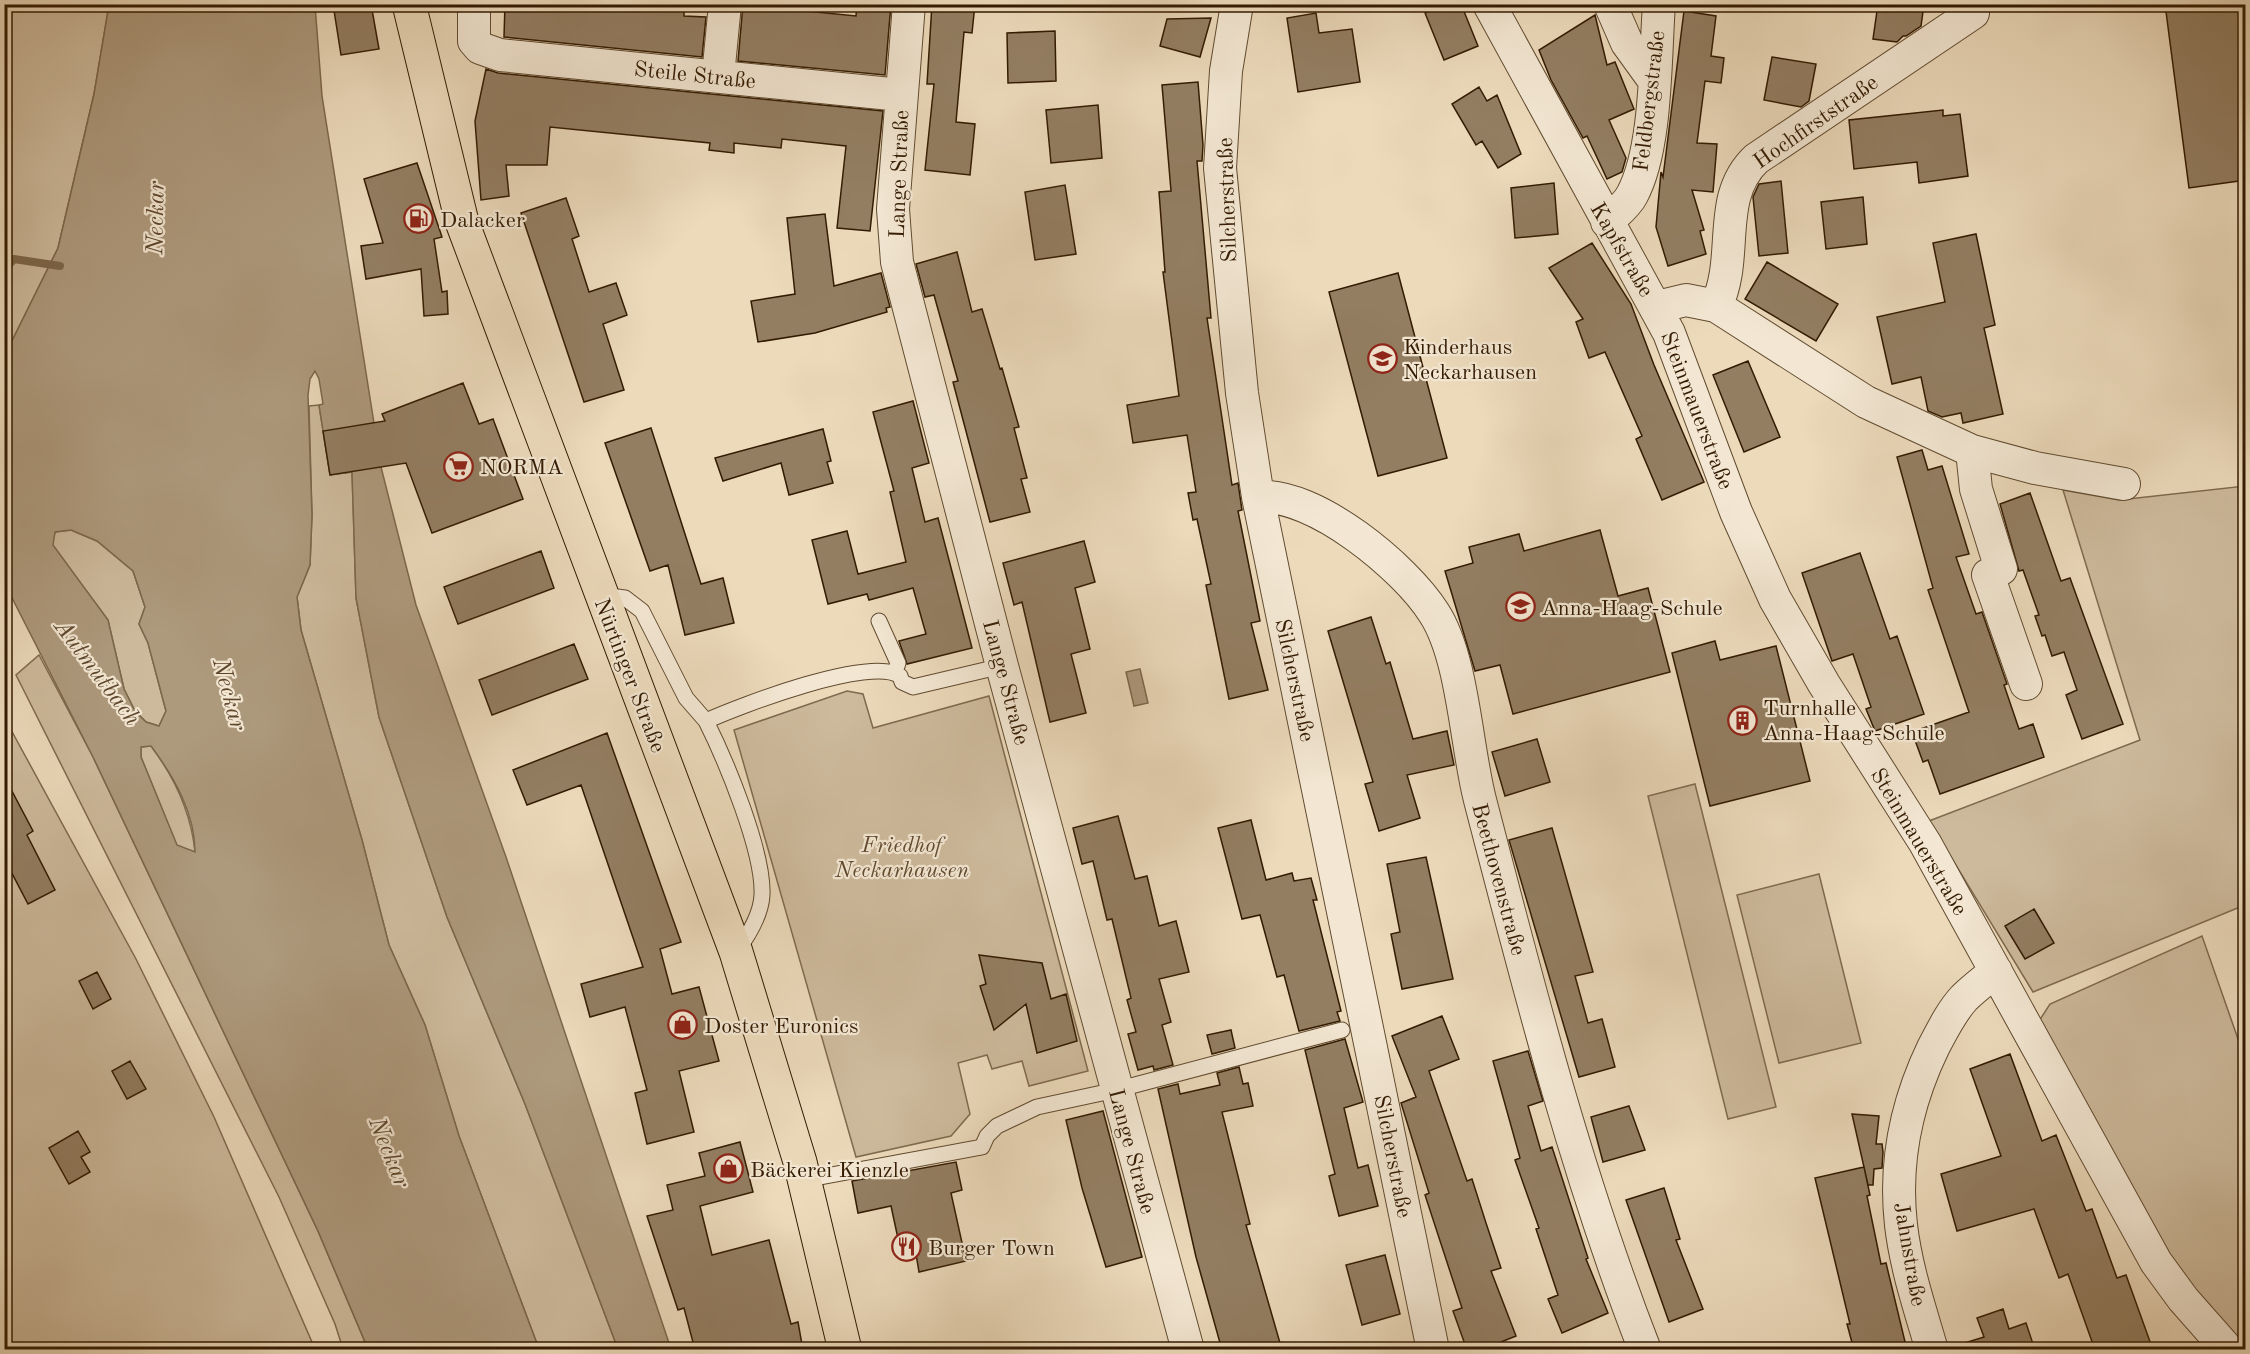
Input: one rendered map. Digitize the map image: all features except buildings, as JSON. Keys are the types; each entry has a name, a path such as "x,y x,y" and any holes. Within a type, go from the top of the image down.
{"main road":[{"name":"Nürtinger Straße","path":"409,4 462,222 736,952 804,1180 845,1350"}],"street":[{"name":"Steile Straße","path":"474,4 474,41 489,52 901,95"},
{"path":"718,76 725,4"},
{"name":"Lange Straße","path":"909,4 892,209 897,262 1002,666 1188,1350"},
{"name":"Silcherstraße","path":"1237,4 1226,71 1220,168 1242,393 1258,497 1433,1350"},
{"name":"Kapfstraße","path":"1489,4 1657,307 1686,300 1716,306 1866,402 1972,451 2035,468 2124,483"},
{"path":"1610,4 1627,43 1653,79"},
{"name":"Feldbergstraße","path":"1608,222 1631,198 1642,174 1659,4"},
{"name":"Hochfirststraße","path":"1716,306 1725,287 1733,200 1736,185 1743,171 1756,159 1973,13"},
{"name":"Steinmauerstraße","path":"1657,307 1669,333 1736,513 1775,599 1824,684 1925,843 2156,1262 2183,1299 2228,1350"},
{"path":"1972,451 1976,489 2001,570 1988,575 2026,684"},
{"name":"Beethovenstraße","path":"1258,497 1272,496 1299,502 1366,542 1409,580 1435,614 1452,654 1475,783 1586,1187 1645,1350"},
{"name":"Jahnstraße","path":"1932,1350 1913,1284 1901,1225 1899,1168 1902,1141 1917,1083 1946,1023 1964,998 1996,971"}],"lane":[{"path":"601,595 625,598 642,611 686,698 706,721 728,771 759,861 762,896 751,932 736,952"},
{"path":"879,621 898,663 894,672"},
{"path":"706,721 832,677 878,670 894,672 900,676 902,682 913,687 1002,666"},
{"path":"804,1180 982,1147 987,1136 1011,1117 1037,1107 1116,1090 1342,1030"}],"green space":[{"path":"5,5 109,5 94,94 58,248 5,355"},
{"path":"319,405 330,475 352,472 356,598 379,717 447,917 525,1104 618,1349 539,1349 459,1136 425,1025 389,945 362,840 301,630 297,597 310,565 312,515 309,406"},
{"path":"2245,486 2245,905 2033,992 1929,821 2140,740 2063,490 2119,500"},
{"path":"71,530 97,541 133,571 145,607 139,624 148,643 166,711 159,726 146,722 135,711 124,689 108,620 52,545 55,532"},
{"path":"39,655 93,757 318,1231 368,1349 343,1349 335,1324 279,1197 16,675"},
{"name":"Friedhof Neckarhausen","path":"847,691 863,694 873,728 989,696 1088,1071 1029,1086 1022,1061 992,1069 987,1055 958,1063 970,1114 951,1136 856,1157 734,730"},
{"path":"4,717 136,959 214,1117 315,1349 5,1349"},
{"path":"151,746 167,770 186,809 195,852 177,846 141,757 141,747"},
{"path":"1695,784 1776,1107 1728,1119 1648,796"},
{"path":"1819,874 1861,1043 1779,1063 1737,895"},
{"path":"2202,936 2245,1059 2245,1346 2176,1272 2039,1021 2050,1004"}],"water":[{"path":"109,5 315,5 322,96 381,467 416,605 506,857 671,1349 618,1349 525,1104 447,917 379,717 356,598 352,472 330,475 319,405 323,404 319,379 315,371 310,379 308,395 312,515 310,565 297,597 301,630 362,840 389,945 425,1025 459,1136 539,1349 368,1349 318,1231 93,757 5,584 5,355 58,248 94,94","holes":["71,530 97,541 133,571 145,607 139,624 148,643 166,711 159,726 146,722 135,711 124,689 108,620 53,545 55,532","151,746 168,770 182,796 191,823 195,852 177,845 141,757 141,747"]},
{"path":"1140,669 1148,703 1134,706 1126,672"}],"waterway":[{"path":"4,270 14,259 60,266"}],"place":[{"name":"Dalacker","path":"419,219"},
{"name":"Kinderhaus Neckarhausen","path":"1382,359"},
{"name":"NORMA","path":"459,466"},
{"name":"Anna-Haag-Schule","path":"1520,607"},
{"name":"Turnhalle Anna-Haag-Schule","path":"1742,720"},
{"name":"Doster Euronics","path":"683,1025"},
{"name":"Bäckerei Kienzle","path":"729,1169"},
{"name":"Burger Town","path":"907,1247"}],"water label":[{"name":"Neckar","path":"155,218"},
{"name":"Autmutbach","path":"98,672"},
{"name":"Neckar","path":"230,694"},
{"name":"Neckar","path":"390,1152"}]}
